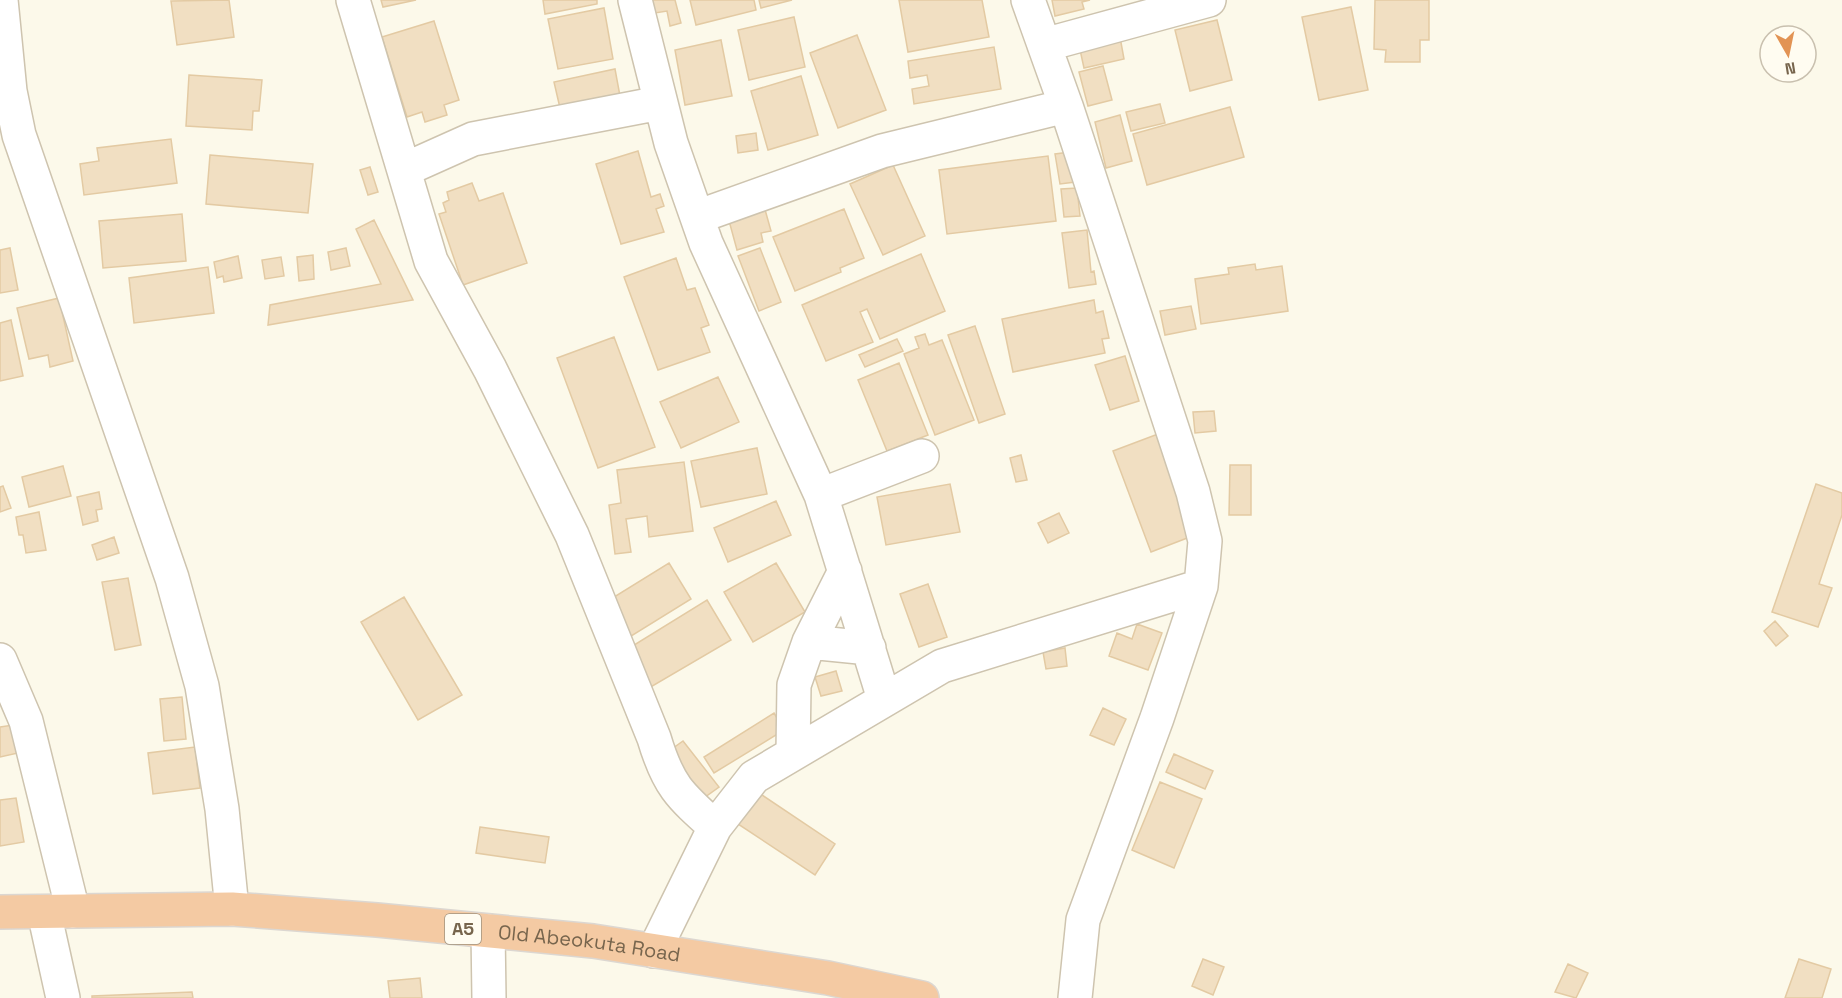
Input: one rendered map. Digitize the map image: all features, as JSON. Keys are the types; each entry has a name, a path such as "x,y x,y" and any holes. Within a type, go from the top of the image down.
{"highway":[{"name":"Old Abeokuta Road","path":"0,912 232,909 488,931 654,951 848,991 922,998"}],"street":[{"path":"2,0 10,91 19,135 172,578 202,686 222,809 232,909"},
{"path":"353,0 406,169 431,261 490,369 572,535 654,738 663,770 677,793 715,827"},
{"path":"635,0 671,143 706,243 820,495 884,699"},
{"path":"1028,0 1066,106 1193,492 1205,541 1201,586 1157,718 1083,921 1075,998"},
{"path":"1044,45 1209,0"},
{"path":"406,169 473,139 660,104"},
{"path":"697,217 882,151 1066,106"},
{"path":"820,495 922,456"},
{"path":"793,753 794,685 809,642 845,571"},
{"path":"654,951 715,827 754,777 942,666 1201,586"},
{"path":"809,642 869,648"},
{"path":"0,660 26,721 58,912 63,998"},
{"path":"488,931 489,998"}],"building":[{"path":"229,0 234,37 177,45 171,1"},
{"path":"381,0 416,0 383,7"},
{"path":"543,0 597,0 597,4 545,14"},
{"path":"652,0 675,0 681,23 670,26 667,11 655,13"},
{"path":"690,0 754,0 756,10 696,25"},
{"path":"759,0 792,0 761,8"},
{"path":"899,0 982,0 989,37 908,52"},
{"path":"1052,0 1090,0 1082,2 1084,9 1055,16"},
{"path":"1375,0 1429,0 1429,40 1420,40 1420,62 1385,62 1386,50 1374,49"},
{"path":"1351,7 1368,90 1319,100 1302,17"},
{"path":"604,8 613,59 558,69 548,19"},
{"path":"794,17 805,67 749,80 738,30"},
{"path":"1217,20 1232,80 1190,91 1175,30"},
{"path":"434,21 459,100 444,105 447,115 425,122 422,112 407,117 382,37"},
{"path":"857,35 886,110 838,128 810,53"},
{"path":"1120,37 1124,59 1084,68 1079,45"},
{"path":"721,40 732,96 685,105 675,50"},
{"path":"994,47 1001,89 914,104 912,89 929,86 927,75 910,78 908,61"},
{"path":"1103,66 1112,100 1088,106 1079,72"},
{"path":"615,69 620,96 560,108 554,82"},
{"path":"189,75 262,80 259,111 253,111 252,130 186,126"},
{"path":"801,76 818,135 768,150 751,91"},
{"path":"1160,104 1165,123 1131,131 1126,112"},
{"path":"1230,107 1244,157 1147,185 1133,134"},
{"path":"1120,115 1132,161 1106,168 1095,122"},
{"path":"756,133 758,150 738,153 736,136"},
{"path":"171,139 177,183 84,195 80,164 99,161 97,148"},
{"path":"638,151 651,197 660,194 664,206 656,209 664,232 621,244 596,164"},
{"path":"1070,152 1075,182 1060,184 1055,154"},
{"path":"210,155 313,164 308,213 206,204"},
{"path":"1048,156 1056,221 947,234 939,170"},
{"path":"893,165 925,236 883,255 850,184"},
{"path":"370,167 378,192 368,195 360,170"},
{"path":"472,183 479,201 503,193 527,263 463,285 439,214 446,212 443,203 449,200 447,192"},
{"path":"1077,188 1080,216 1064,217 1061,189"},
{"path":"764,206 771,231 761,233 763,242 737,250 728,217"},
{"path":"844,209 864,258 840,268 841,272 795,291 773,237"},
{"path":"182,214 186,261 103,268 99,221"},
{"path":"374,220 413,300 268,325 270,305 381,284 356,229"},
{"path":"1087,230 1091,272 1094,271 1096,284 1069,288 1062,233"},
{"path":"10,248 18,290 0,293 0,250"},
{"path":"346,248 350,266 331,270 328,252"},
{"path":"760,248 781,302 759,311 738,256"},
{"path":"921,254 945,311 880,339 867,309 860,312 873,342 826,361 802,305"},
{"path":"313,255 314,279 299,281 297,257"},
{"path":"238,256 242,278 224,282 223,276 217,278 214,262"},
{"path":"281,257 284,276 265,279 262,260"},
{"path":"676,258 687,290 695,288 709,325 701,328 710,352 658,370 624,277"},
{"path":"1255,264 1256,270 1282,266 1288,311 1201,324 1195,279 1229,274 1228,268"},
{"path":"208,267 214,313 134,323 129,278"},
{"path":"59,298 73,361 50,367 48,355 29,359 17,308"},
{"path":"1094,300 1096,313 1103,311 1109,338 1102,339 1105,353 1013,372 1002,319"},
{"path":"1191,306 1196,329 1165,335 1160,311"},
{"path":"11,320 23,376 0,381 0,323"},
{"path":"975,326 1005,414 979,423 948,335"},
{"path":"925,334 929,345 942,340 974,420 935,435 904,354 919,348 915,337"},
{"path":"614,337 655,447 598,468 557,358"},
{"path":"897,339 903,351 865,367 859,355"},
{"path":"1125,356 1139,401 1110,410 1095,365"},
{"path":"899,363 928,435 887,451 858,380"},
{"path":"718,377 739,422 681,448 660,402"},
{"path":"1214,411 1216,431 1195,433 1193,412"},
{"path":"1158,434 1195,535 1151,552 1113,451"},
{"path":"757,448 767,494 701,507 691,461"},
{"path":"1021,455 1027,480 1016,482 1010,458"},
{"path":"684,462 693,531 649,537 647,516 626,519 631,552 615,554 609,505 621,503 617,470"},
{"path":"1230,465 1251,465 1251,515 1229,515"},
{"path":"63,466 71,496 29,507 22,477"},
{"path":"950,484 960,532 886,545 877,497"},
{"path":"1816,484 1842,493 1842,515 1819,584 1832,588 1818,627 1772,612"},
{"path":"3,486 11,508 0,512 0,487"},
{"path":"99,492 102,509 96,510 98,521 83,525 77,497"},
{"path":"776,501 791,535 728,562 714,528"},
{"path":"39,512 46,550 26,553 23,535 19,535 16,517"},
{"path":"1059,513 1069,533 1048,543 1038,523"},
{"path":"114,537 119,553 97,560 92,545"},
{"path":"669,563 691,599 628,638 606,602"},
{"path":"776,563 805,612 753,642 724,592"},
{"path":"128,578 141,645 115,650 102,582"},
{"path":"928,584 947,637 919,647 900,594"},
{"path":"404,597 462,695 418,720 361,622"},
{"path":"707,600 731,640 649,688 626,650"},
{"path":"1775,621 1788,636 1776,646 1764,631"},
{"path":"1137,624 1162,633 1148,670 1109,656 1117,633 1132,639"},
{"path":"1065,648 1067,666 1046,669 1043,652"},
{"path":"836,671 842,691 821,696 815,677"},
{"path":"182,697 186,739 164,741 160,699"},
{"path":"1103,708 1126,719 1114,745 1090,735"},
{"path":"774,713 784,730 714,773 704,757"},
{"path":"13,725 18,753 0,757 0,727"},
{"path":"683,741 719,787 701,800 665,754"},
{"path":"195,747 200,788 153,794 148,753"},
{"path":"1174,754 1213,771 1205,789 1166,772"},
{"path":"1160,782 1202,799 1174,868 1132,850"},
{"path":"759,793 835,844 815,875 738,824"},
{"path":"16,798 24,842 0,846 0,800"},
{"path":"480,827 549,837 545,863 476,853"},
{"path":"1203,959 1224,967 1213,995 1192,986"},
{"path":"1799,959 1831,969 1822,998 1785,998"},
{"path":"1568,964 1588,973 1576,998 1555,992"},
{"path":"420,978 422,998 390,998 388,981"},
{"path":"192,992 193,998 92,998 92,996"}]}
